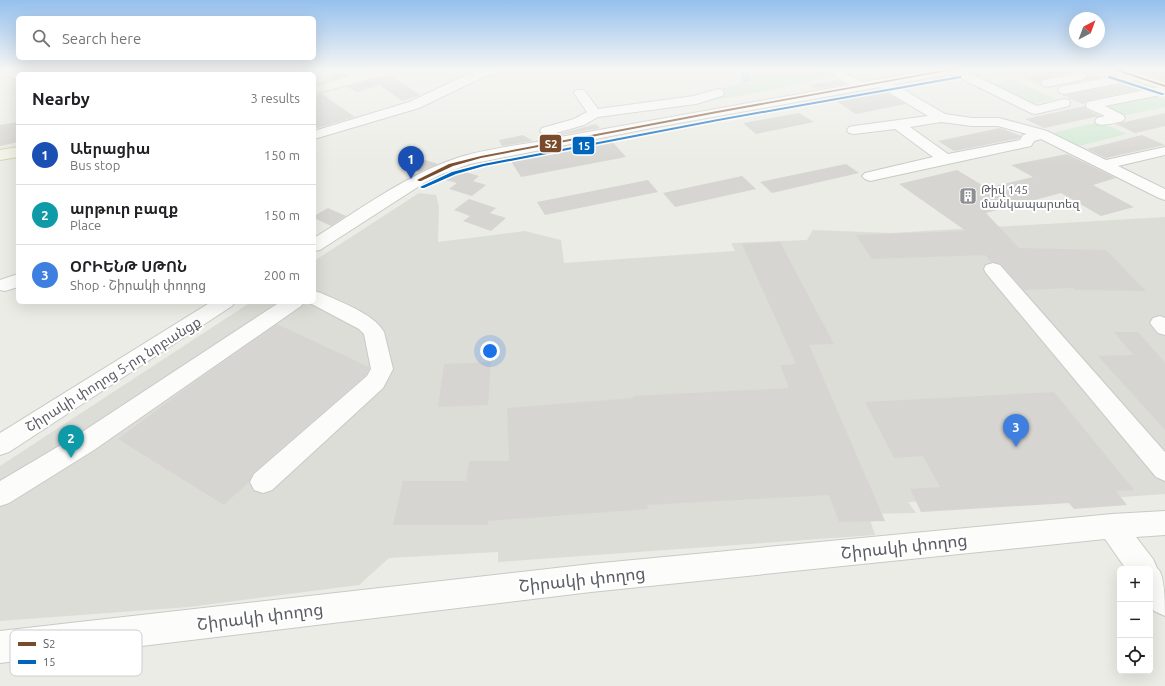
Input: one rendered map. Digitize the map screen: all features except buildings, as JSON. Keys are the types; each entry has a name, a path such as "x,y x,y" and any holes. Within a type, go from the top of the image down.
{"main road":[{"path":"0,155 16,152"}],"street":[{"path":"316,134 414,105 422,101"},
{"path":"585,101 595,113"},
{"path":"556,143 547,131 579,122 595,113 688,101"},
{"path":"316,245 419,180 437,171 466,160 785,101"},
{"path":"913,101 941,118"},
{"path":"1018,101 1036,110 1064,103"},
{"path":"1102,121 1118,118 1092,105 1111,101"},
{"path":"854,130 941,118 972,122 999,122 1042,134 1165,195"},
{"path":"898,125 945,159"},
{"path":"870,176 1026,143 1028,138 1042,134"},
{"path":"1104,165 1165,151"},
{"path":"993,269 1165,470"},
{"path":"263,482 375,382 382,369 374,332 366,324 316,298"},
{"name":"Շիրակի փողոց 5-րդ նրբանցք","path":"0,445 222,304"},
{"path":"0,495 85,443 291,304"},
{"name":"Շիրակի փողոց","path":"139,630 591,578 1112,526 1165,523"},
{"path":"1112,526 1141,566"},
{"path":"1153,583 1165,601"},
{"name":"Շիրակի փողոց","path":"0,646 10,645"}],"shaded area":[{"path":"419,193 436,195 439,207 438,242 525,231 561,240 564,263 735,251 731,243 807,240 813,230 891,233 1165,217 1165,494 1066,501 1059,492 908,502 916,513 868,514 875,535 498,562 498,552 389,558 359,585 189,607 0,621 0,466 248,304 316,304 316,260"}],"green space":[{"path":"1026,101 1046,101 1032,104"},
{"path":"1130,101 1165,101 1165,107 1122,116 1101,107"},
{"path":"1099,122 1127,134 1075,147 1048,134"}],"transit line":[{"name":"Տ2","path":"419,180 451,165 481,157 778,101"},
{"name":"15","path":"422,187 454,173 483,165 825,101"}],"place":[{"name":"Աերացիա","path":"411,179"},
{"name":"Թիվ 145 մանկապարտեզ","path":"968,196"},
{"name":"ՕՐԻԵՆԹ ՍԹՈՆ","path":"1016,447"},
{"name":"արթուր բազք","path":"71,458"}]}
